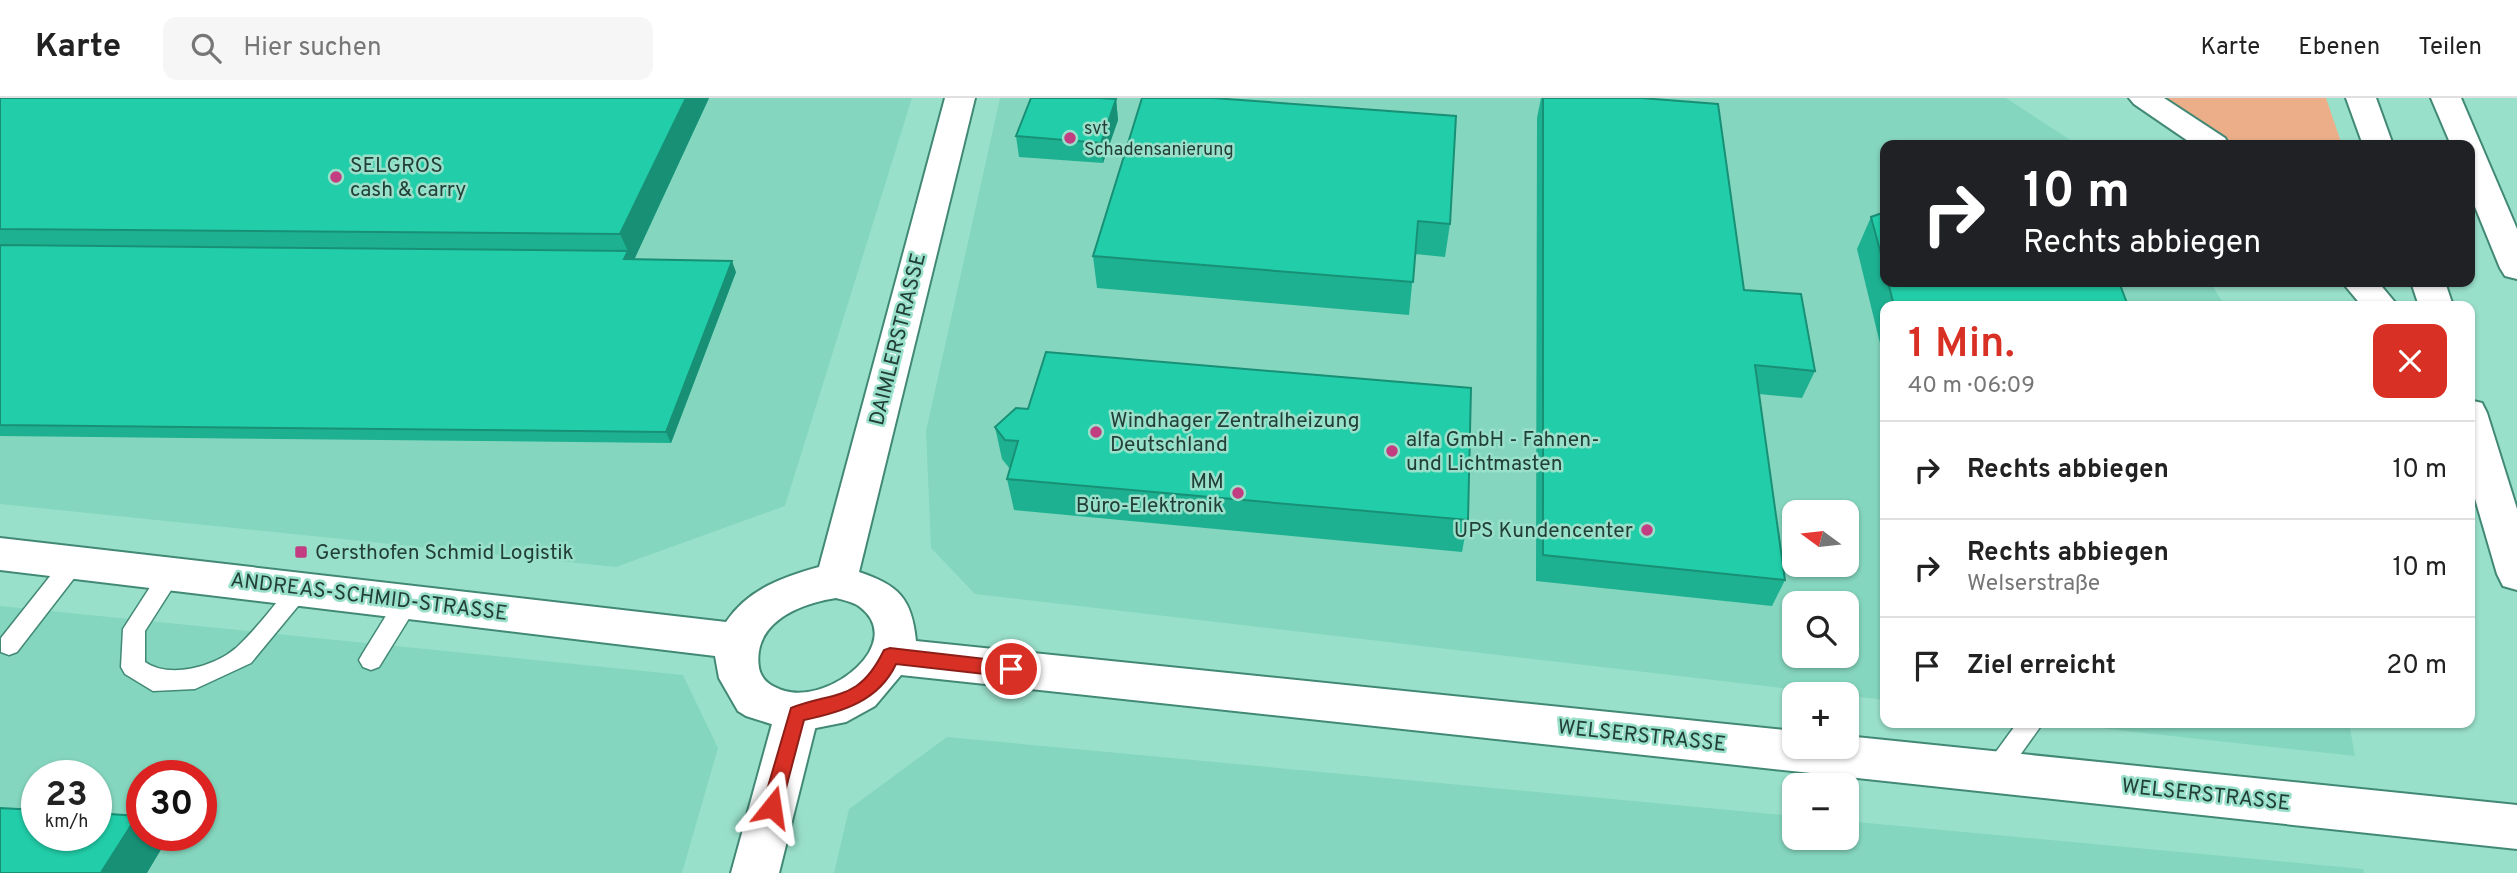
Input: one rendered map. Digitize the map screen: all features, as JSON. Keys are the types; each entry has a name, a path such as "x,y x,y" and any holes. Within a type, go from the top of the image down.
{"main road":[{"name":"DAIMLERSTRASSE","path":"836,580 960,98"},
{"path":"2144,98 2207,140"},
{"path":"2361,98 2376,140"},
{"path":"2446,98 2464,140"},
{"path":"2475,167 2517,268"},
{"path":"2364,287 2376,301"},
{"path":"2475,432 2517,574"},
{"path":"2475,459 2493,488"},
{"name":"ANDREAS-SCHMID-STRASSE","path":"0,554 738,640"},
{"path":"836,580 858,584 888,604 896,626 895,647 884,670 865,690 839,705 797,713 759,702 743,686 736,665 738,640 766,605 788,591 811,583 836,580"},
{"name":"WELSERSTRASSE","path":"890,656 2517,827"},
{"path":"754,873 797,713"}],"lane":[{"path":"9,645 74,562"},
{"path":"171,573 134,629 133,667 153,681 195,679 243,656 302,588"},
{"path":"371,660 408,600"},
{"path":"1994,771 2027,728"}],"shaded area":[{"path":"0,98 912,98 785,506 616,567 0,504"},
{"path":"1000,98 2006,98 2070,140 1880,140 1880,287 2213,287 2222,301 1880,301 1880,699 1859,697 1859,682 1782,682 1782,688 975,594 931,548 926,431"},
{"path":"2164,98 2326,98 2340,140 2223,140"},
{"path":"0,606 683,675 718,748 682,873 0,873"},
{"path":"2102,728 2350,728 2355,756"},
{"path":"947,737 1782,815 1782,850 1859,850 1859,822 2363,869 2364,873 834,873 849,809"}],"building":[{"name":"SELGROS cash & carry","path":"0,98 686,98 620,234 0,229"},
{"path":"1031,98 1116,99 1101,143 1016,136"},
{"path":"1142,98 1213,98 1456,116 1450,224 1418,221 1413,282 1093,256"},
{"path":"1543,98 1641,98 1718,104 1744,290 1801,294 1815,371 1755,365 1782,558 1782,578 1785,580 1543,555"},
{"path":"1880,214 1880,250 1871,217"},
{"path":"0,245 628,251 624,259 732,261 666,432 0,425"},
{"path":"1889,287 2121,287 2126,301 1893,301"},
{"path":"1046,352 1471,388 1468,520 1007,479 1018,441 1005,440 995,427 1016,408 1028,409"},
{"path":"0,808 21,809 21,851 112,851 112,814 126,815 126,833 102,871 115,873 0,873"}],"place":[{"name":"svt Schadensanierung","path":"1070,138"},
{"name":"SELGROS cash & carry","path":"336,177"},
{"name":"Windhager Zentralheizung Deutschland","path":"1096,432"},
{"name":"alfa GmbH - Fahnen- und Lichtmasten","path":"1392,451"},
{"name":"MM Büro-Elektronik","path":"1238,493"},
{"name":"UPS Kundencenter","path":"1647,530"},
{"name":"Gersthofen Schmid Logistik","path":"301,552"}],"route":[{"path":"772,807 797,713 811,713 839,705 865,690 884,670 890,656 1011,669"}]}
